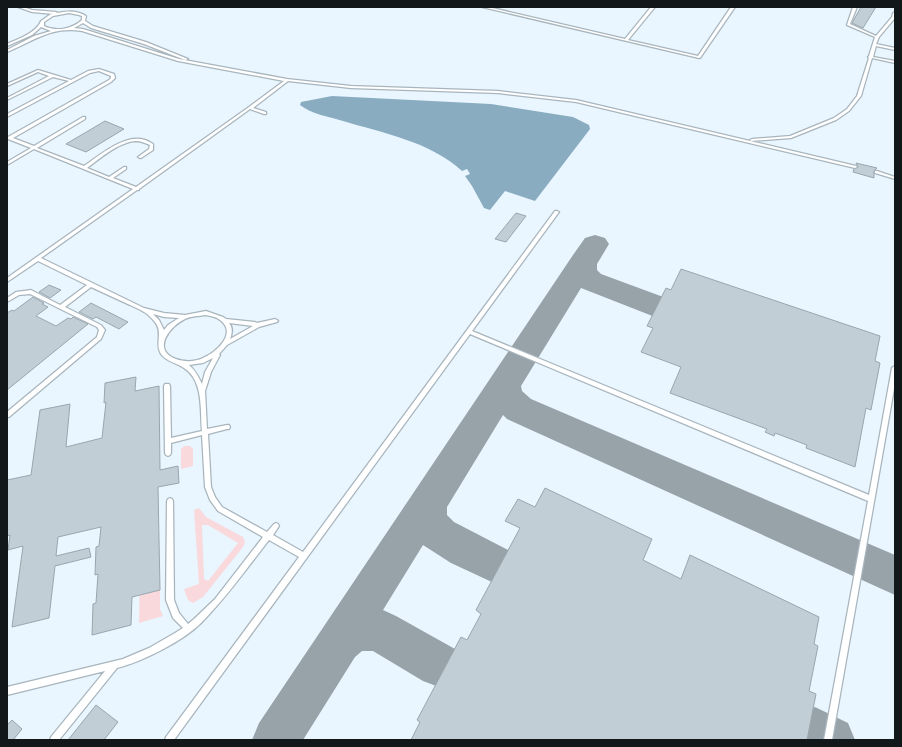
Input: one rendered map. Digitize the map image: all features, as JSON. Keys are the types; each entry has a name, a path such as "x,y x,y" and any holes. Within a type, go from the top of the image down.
{"lane":[{"path":"20,7 32,10 80,14 84,16 83,22"},
{"path":"484,7 699,57 732,7"},
{"path":"626,40 653,7"},
{"path":"855,7 848,24 877,37"},
{"path":"32,10 41,19 46,28 56,30"},
{"path":"7,45 31,34 41,19 60,13"},
{"path":"743,139 791,137 835,119 848,110 858,96 877,37 895,16"},
{"path":"7,50 35,37 56,30 69,28 83,22"},
{"path":"83,22 92,27 184,58 189,62"},
{"path":"69,28 82,30 169,58 287,80 351,86 498,92 576,101 854,166"},
{"path":"874,45 895,49"},
{"path":"870,57 895,62"},
{"path":"7,116 89,72 95,70 112,74 114,77 110,81 9,138"},
{"path":"7,85 35,71 40,71 71,81"},
{"path":"7,99 53,75"},
{"path":"7,280 137,189 287,80"},
{"path":"250,108 265,113"},
{"path":"7,164 84,118"},
{"path":"9,138 137,189"},
{"path":"782,138 785,144 801,153"},
{"path":"84,168 128,140 137,139 149,142 152,145 151,150 140,157"},
{"path":"110,178 125,168"},
{"path":"876,172 895,178"},
{"path":"168,740 557,212"},
{"path":"38,259 142,309 164,315 206,313 213,314 225,321 258,324 275,321"},
{"path":"62,306 91,284"},
{"path":"7,300 18,293 31,292 62,306 98,326 102,330 101,336 7,415"},
{"path":"142,309 159,324 162,329 162,349 164,354 190,369 195,375 202,391 208,487 215,504 220,509 304,556"},
{"path":"162,337 175,322 188,315"},
{"path":"225,321 230,329 227,344"},
{"path":"202,391 208,372 219,352 227,344 258,324"},
{"path":"469,332 871,499"},
{"path":"181,363 201,361 219,352"},
{"path":"828,740 895,368"},
{"path":"167,386 168,453"},
{"path":"168,441 227,427"},
{"path":"170,501 170,600 176,615 188,629"},
{"path":"7,691 115,665 152,651 188,629 217,601 276,526"},
{"path":"54,740 115,665"}],"shaded area":[{"path":"184,446 190,446 193,449 193,466 181,469 181,449"},
{"path":"145,504 146,594 160,590 160,609 163,616 139,623 141,506"},
{"path":"199,508 206,517 243,537 245,542 243,547 203,597 193,603 188,600 184,589 199,584 194,510","holes":["202,525 208,525 238,543 208,581 204,579"]}],"water":[{"path":"332,96 491,104 573,117 589,125 590,129 535,201 505,191 490,210 484,208 465,176 470,174 467,169 462,171 450,161 436,153 406,140 321,115 300,105 301,102"}],"building":[{"path":"861,7 876,7 863,28 852,23"},
{"path":"105,121 124,129 86,152 66,144"},
{"path":"856,163 877,168 874,171 874,178 853,172 854,169 858,167"},
{"path":"516,213 526,216 506,242 495,239"},
{"path":"681,269 880,336 875,361 880,363 871,410 866,408 855,467 806,448 807,445 775,433 774,436 765,432 767,429 670,393 681,367 641,352 653,328 647,326 666,288 671,290"},
{"path":"49,285 61,290 50,298 39,292"},
{"path":"33,297 48,307 36,316 56,326 68,318 71,319 73,317 88,324 7,390 7,313 12,310 14,311"},
{"path":"91,303 128,322 119,329 96,317 93,319 79,312"},
{"path":"136,377 135,391 159,386 160,470 178,466 179,483 158,487 160,590 132,597 131,625 92,635 93,604 96,603 98,574 95,575 96,547 99,546 101,527 58,537 56,556 89,548 91,557 55,566 49,618 12,627 23,546 8,550 10,535 7,536 7,480 31,475 40,410 70,404 66,447 102,438 106,402 104,403 105,383"},
{"path":"545,488 652,539 643,560 681,579 690,555 819,617 814,644 818,646 809,691 816,694 807,740 411,740 420,722 417,720 461,637 467,640 481,614 476,610 520,528 505,521 518,499 535,507"},
{"path":"96,705 118,722 104,740 68,740"},
{"path":"12,720 22,729 13,740 7,740 7,725"}],"taxiway":[{"path":"583,263 595,244"},
{"path":"504,385 583,263"},
{"path":"583,263 583,273 591,281 655,306"},
{"path":"429,503 504,385"},
{"path":"504,385 507,398 519,409 895,575"},
{"path":"276,740 429,503"},
{"path":"429,503 427,510 428,518 430,525 434,530 446,539 494,564"},
{"path":"340,641 349,634 359,630 370,629 381,631 439,665"},
{"path":"815,731 831,740"}]}
